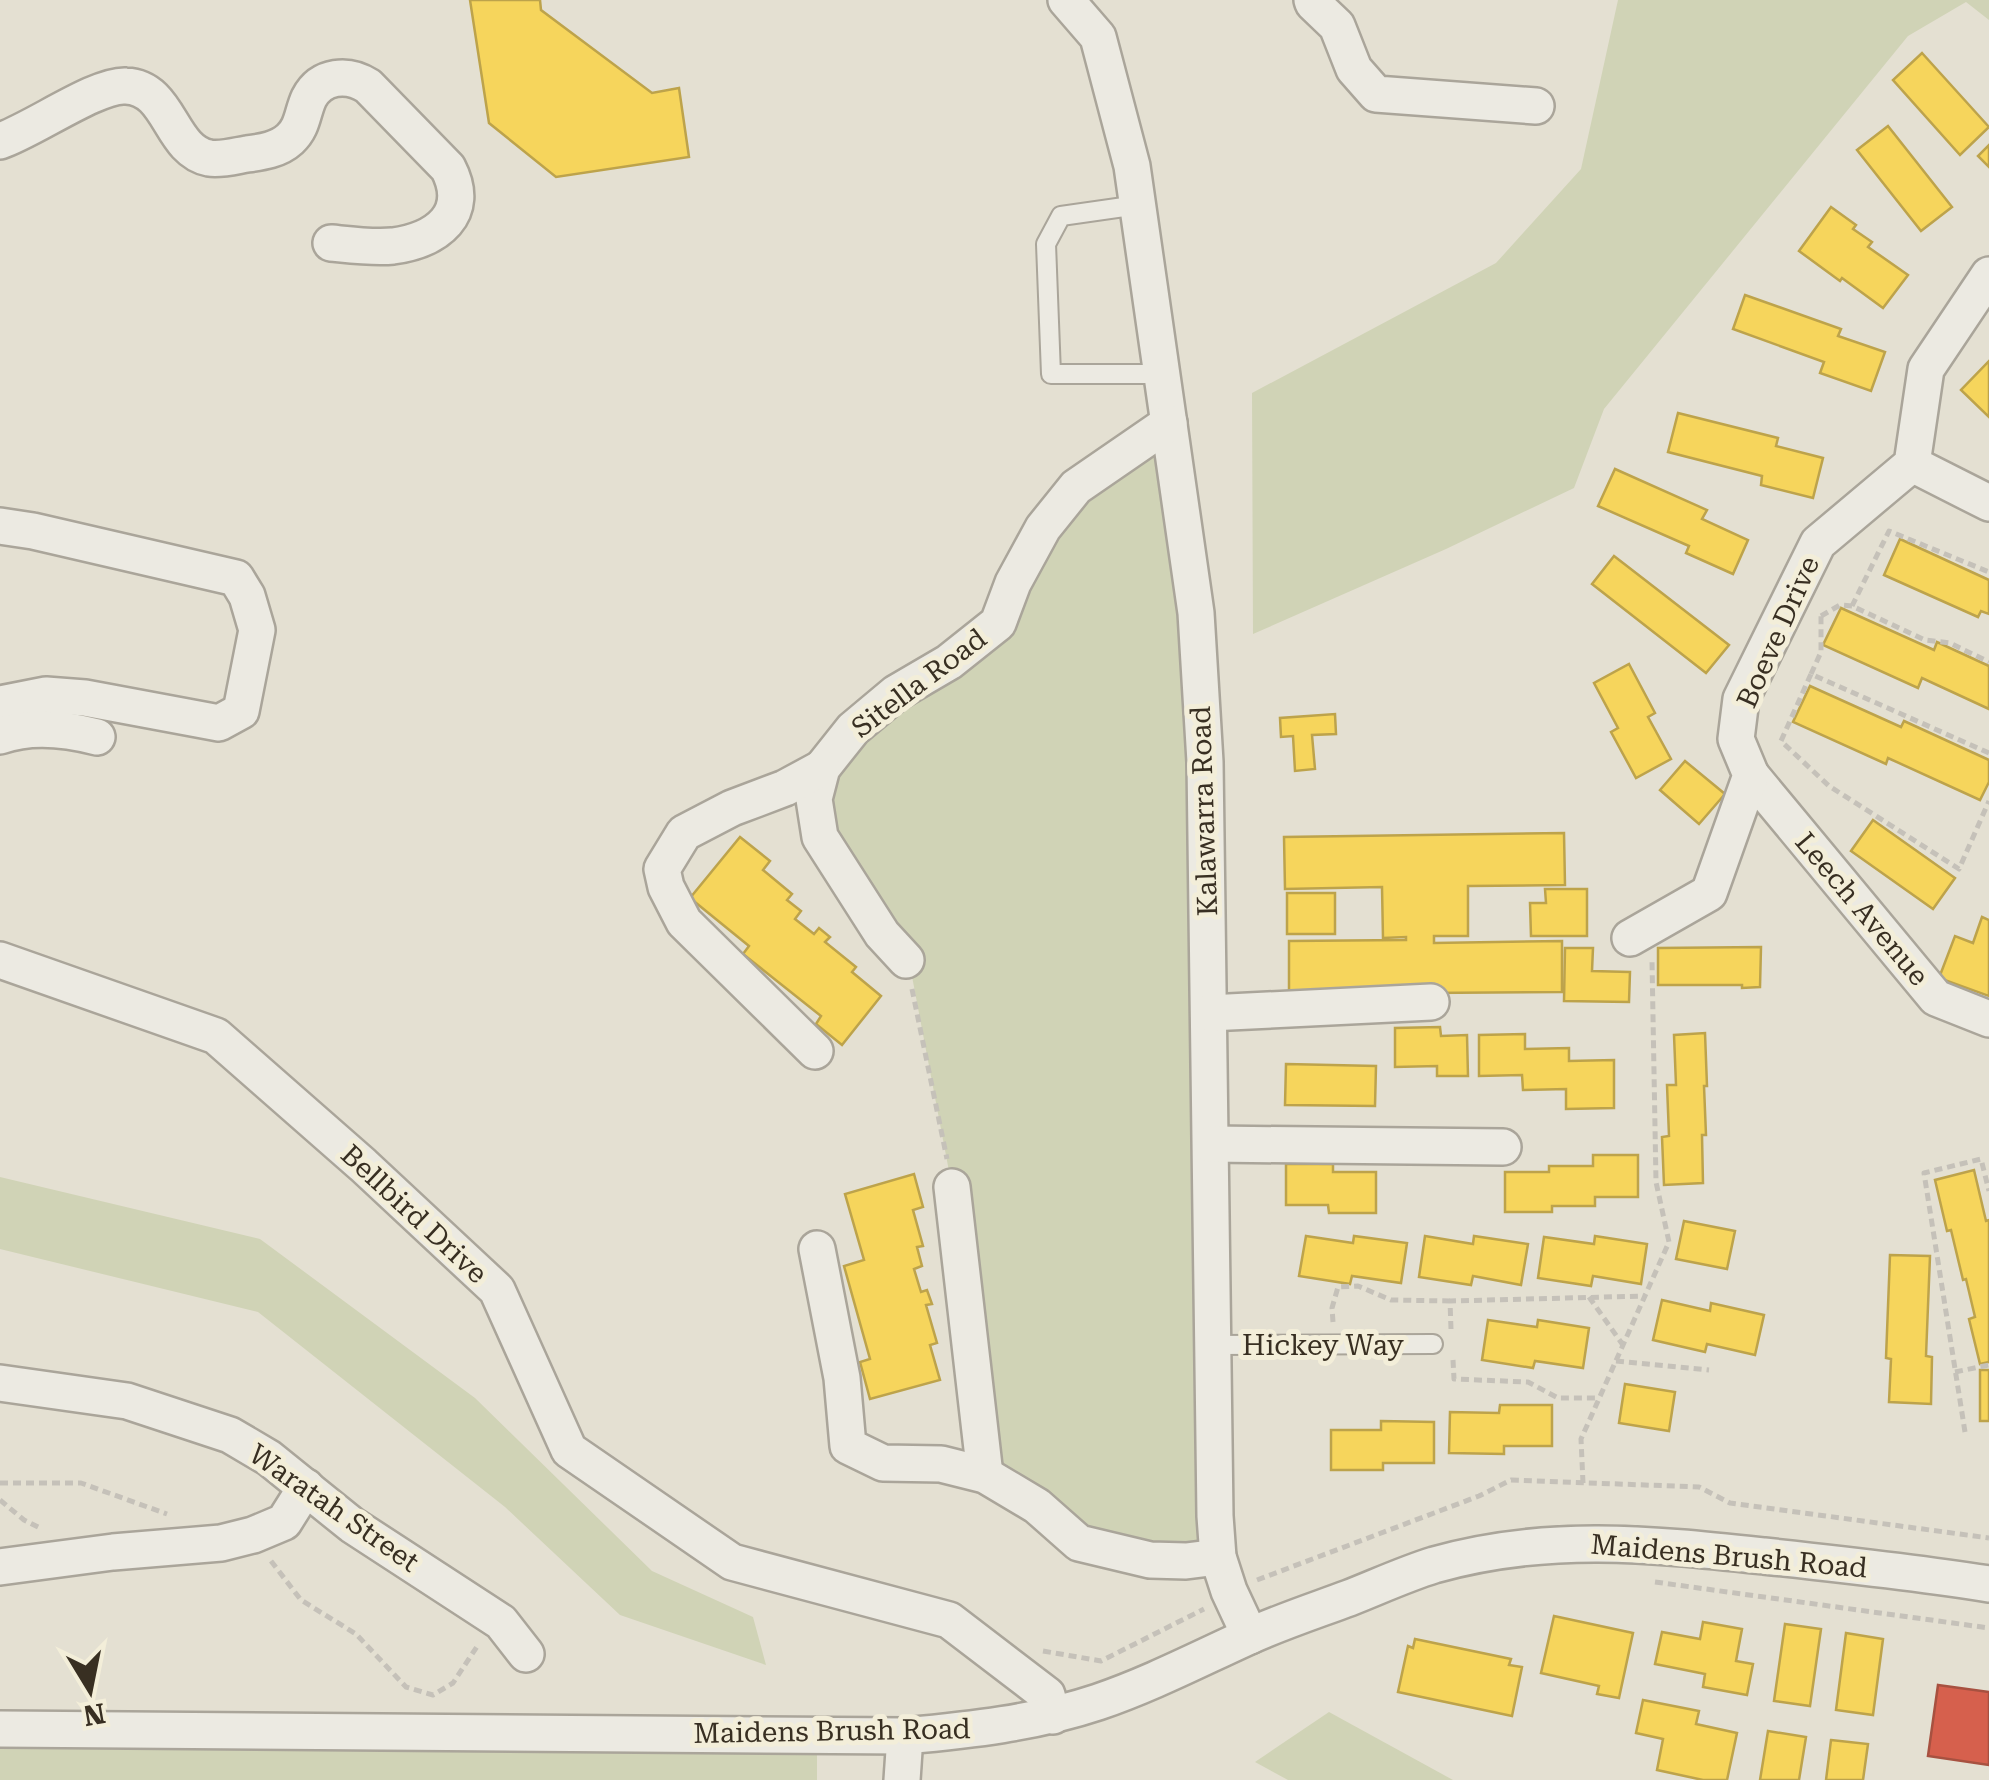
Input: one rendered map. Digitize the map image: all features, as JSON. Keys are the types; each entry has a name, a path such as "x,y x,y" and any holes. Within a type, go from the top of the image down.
{"street":[{"name":"Kalawarra Road","path":"1066,0 1098,37 1132,166 1196,614 1205,762 1214,1506 1218,1557 1250,1636"},
{"path":"1312,0 1336,26 1354,69 1376,94 1536,106"},
{"path":"0,141 103,90 125,86 143,90 156,100 187,146 198,154 214,159 263,152 290,139 320,84 332,79 353,79 368,86 448,168 456,200 443,227 409,242 386,246 331,242"},
{"path":"1989,275 1926,369 1912,464 1989,503"},
{"name":"Sitella Road","path":"815,1052 684,922 666,887 662,869 684,833 822,768 853,729 896,693 949,662 998,624 1013,583 1043,528 1076,488 1168,422"},
{"name":"Boeve Drive","path":"1751,775 1736,739 1741,700 1818,542 1912,464"},
{"path":"0,526 236,578 247,596 257,630 241,711 219,723 46,694 0,704"},
{"path":"0,736 65,729 97,737"},
{"path":"822,768 814,799 820,837 882,934 906,960"},
{"path":"1641,932 1709,893 1751,775"},
{"name":"Leech Avenue","path":"1751,775 1936,998 1989,1019"},
{"name":"Bellbird Drive","path":"0,960 216,1036 363,1165 496,1290 570,1450 732,1562 949,1620 1046,1695 1053,1716"},
{"path":"1209,1013 1431,1002"},
{"path":"1211,1144 1503,1147"},
{"path":"952,1187 986,1475"},
{"path":"817,1249 842,1378 848,1446 884,1463 941,1464 986,1475 1037,1506 1079,1543 1150,1560 1218,1557"},
{"name":"Waratah Street","path":"0,1383 127,1401 230,1435 270,1458 352,1525 501,1622 526,1654"},
{"path":"0,1567 253,1535 284,1522 306,1487"},
{"name":"Maidens Brush Road","path":"0,1729 904,1736 994,1727 1053,1716 1144,1684 1250,1636 1432,1566 1494,1552 1556,1544 1657,1544 1894,1569 1989,1584"},
{"path":"902,1780 904,1736"}],"lane":[{"path":"1138,205 1060,216 1046,244 1051,374 1162,374"},
{"name":"Hickey Way","path":"1212,1345 1442,1342"}],"path":[{"path":"1852,606 1889,531 1989,572"},
{"path":"1821,616 1840,605 1852,606 1925,640 1950,643 1989,662"},
{"path":"1989,753 1810,674 1781,742 1830,786 1958,868 1989,801"},
{"path":"1583,1483 1581,1439 1669,1242 1656,1182 1641,932"},
{"path":"906,960 952,1187"},
{"path":"1965,1432 1924,1173 1981,1159 1989,1190"},
{"path":"1335,1344 1332,1308 1338,1287 1358,1286 1391,1300 1644,1296"},
{"path":"1588,1297 1623,1346"},
{"path":"1442,1342 1450,1301"},
{"path":"1453,1360 1454,1380 1528,1382 1558,1398 1599,1398"},
{"path":"1616,1361 1709,1370"},
{"path":"1956,1372 1989,1365"},
{"path":"0,1483 81,1483 181,1519"},
{"path":"253,1535 301,1600 356,1634 406,1687 432,1696 454,1682 478,1648 488,1614"},
{"path":"1642,1580 1989,1628"},
{"path":"1041,1650 1102,1661 1206,1608"}],"green space":[{"path":"1618,0 1989,0 1989,20 1966,2 1908,36 1604,409 1574,488 1253,634 1252,393 1496,263 1581,169"},
{"path":"1169,423 1196,613 1218,1557 1150,1560 985,1475 952,1187 907,950 820,837 822,768 949,662 1043,528"},
{"path":"0,1177 260,1239 475,1398 652,1571 753,1617 766,1665 620,1615 505,1507 258,1312 0,1249"},
{"path":"1329,1712 1453,1780 1288,1780 1255,1762"},
{"path":"0,1731 817,1738 817,1780 0,1780"}],"building: Homes":[{"path":"470,0 540,0 541,10 652,93 679,88 689,157 556,177 489,123"},
{"path":"1922,53 1989,127 1960,155 1893,80"},
{"path":"1888,126 1952,207 1921,231 1857,150"},
{"path":"1989,145 1989,167 1978,156"},
{"path":"1831,207 1872,242 1868,247 1908,275 1883,308 1799,251"},
{"path":"1745,295 1841,329 1838,336 1885,352 1871,391 1820,373 1824,362 1733,329"},
{"path":"1989,361 1989,417 1961,390"},
{"path":"1678,413 1778,438 1776,446 1823,458 1813,498 1761,485 1762,476 1668,452"},
{"path":"1615,469 1707,510 1702,519 1748,540 1733,574 1686,553 1689,546 1598,506"},
{"path":"1900,539 1989,580 1989,614 1981,611 1978,617 1884,575"},
{"path":"1614,556 1729,645 1706,673 1592,584"},
{"path":"1841,608 1934,650 1937,642 1989,666 1989,709 1922,678 1918,688 1823,645"},
{"path":"1629,664 1655,713 1648,717 1671,759 1636,778 1611,732 1618,728 1594,683"},
{"path":"1810,686 1901,727 1904,721 1989,760 1989,782 1980,800 1888,758 1886,764 1793,722"},
{"path":"1335,714 1336,734 1312,735 1315,769 1295,771 1293,736 1281,737 1280,718"},
{"path":"1685,761 1725,794 1699,824 1660,790"},
{"path":"1873,820 1955,878 1933,909 1851,851"},
{"path":"1564,833 1565,885 1468,886 1468,936 1434,936 1434,943 1562,941 1562,992 1289,994 1289,941 1406,940 1406,937 1383,938 1382,887 1285,889 1284,837"},
{"path":"740,837 770,861 763,870 792,894 787,900 801,911 795,919 814,934 819,928 830,937 825,942 856,967 852,972 881,996 842,1045 816,1024 821,1016 743,954 749,946 690,898"},
{"path":"1545,889 1587,889 1587,936 1531,936 1530,903 1546,903"},
{"path":"1287,893 1335,893 1335,934 1287,934"},
{"path":"1982,917 1989,920 1989,996 1939,978 1955,936 1973,943"},
{"path":"1761,947 1760,987 1658,985 1658,948"},
{"path":"1565,948 1593,948 1592,971 1630,972 1629,1002 1564,1001"},
{"path":"1440,1027 1441,1036 1467,1035 1468,1076 1437,1076 1437,1066 1395,1067 1395,1028"},
{"path":"1705,1033 1703,1183 1664,1185 1662,1137 1669,1136 1667,1085 1676,1085 1674,1035"},
{"path":"1525,1034 1525,1049 1569,1048 1569,1061 1614,1060 1614,1108 1566,1109 1566,1089 1523,1090 1522,1075 1479,1076 1479,1035"},
{"path":"1286,1064 1376,1066 1375,1106 1285,1105"},
{"path":"1593,1155 1638,1155 1638,1197 1595,1197 1595,1206 1552,1206 1552,1212 1505,1212 1505,1172 1593,1166"},
{"path":"1286,1164 1333,1164 1333,1172 1376,1172 1376,1213 1329,1213 1328,1205 1286,1205"},
{"path":"1974,1170 1986,1221 1989,1220 1989,1362 1980,1364 1969,1319 1975,1317 1966,1279 1963,1280 1951,1230 1947,1231 1935,1180"},
{"path":"914,1174 923,1207 913,1210 923,1246 917,1247 922,1266 914,1269 921,1292 927,1290 932,1304 926,1305 937,1343 930,1345 940,1380 870,1399 860,1362 870,1359 844,1266 864,1260 845,1194"},
{"path":"1684,1221 1735,1231 1727,1269 1676,1259"},
{"path":"1306,1236 1353,1243 1354,1236 1407,1243 1401,1283 1352,1276 1350,1284 1299,1276"},
{"path":"1425,1236 1473,1244 1474,1236 1528,1244 1521,1285 1473,1276 1471,1285 1419,1277"},
{"path":"1595,1236 1647,1244 1641,1284 1593,1276 1591,1286 1538,1278 1544,1237 1594,1244"},
{"path":"1890,1255 1930,1256 1926,1356 1932,1357 1931,1404 1889,1402 1891,1359 1886,1358"},
{"path":"1662,1300 1710,1311 1711,1303 1764,1315 1755,1355 1707,1344 1705,1352 1653,1340"},
{"path":"1488,1320 1537,1327 1538,1320 1589,1328 1583,1368 1535,1361 1533,1368 1482,1360"},
{"path":"1980,1370 1989,1370 1989,1421 1980,1421"},
{"path":"1625,1384 1675,1392 1669,1431 1619,1423"},
{"path":"1500,1405 1552,1405 1552,1446 1504,1446 1504,1454 1449,1453 1450,1412 1499,1413"},
{"path":"1381,1421 1434,1422 1434,1463 1383,1463 1383,1470 1331,1470 1331,1430 1381,1430"},
{"path":"1554,1616 1633,1633 1619,1698 1597,1694 1599,1686 1541,1673"},
{"path":"1703,1622 1742,1629 1736,1661 1753,1664 1747,1695 1703,1687 1705,1674 1655,1664 1662,1632 1700,1639"},
{"path":"1785,1624 1821,1629 1810,1706 1774,1701"},
{"path":"1846,1633 1883,1639 1873,1715 1836,1710"},
{"path":"1415,1639 1511,1659 1509,1665 1522,1667 1512,1716 1398,1692 1408,1646 1413,1648"},
{"path":"1643,1700 1699,1711 1696,1724 1737,1733 1727,1780 1703,1780 1657,1770 1663,1739 1636,1733"},
{"path":"1768,1731 1806,1737 1799,1780 1760,1780"},
{"path":"1831,1740 1868,1744 1863,1780 1826,1780"}],"building: Shops":[{"path":"1938,1685 1989,1692 1989,1765 1928,1756"}]}
